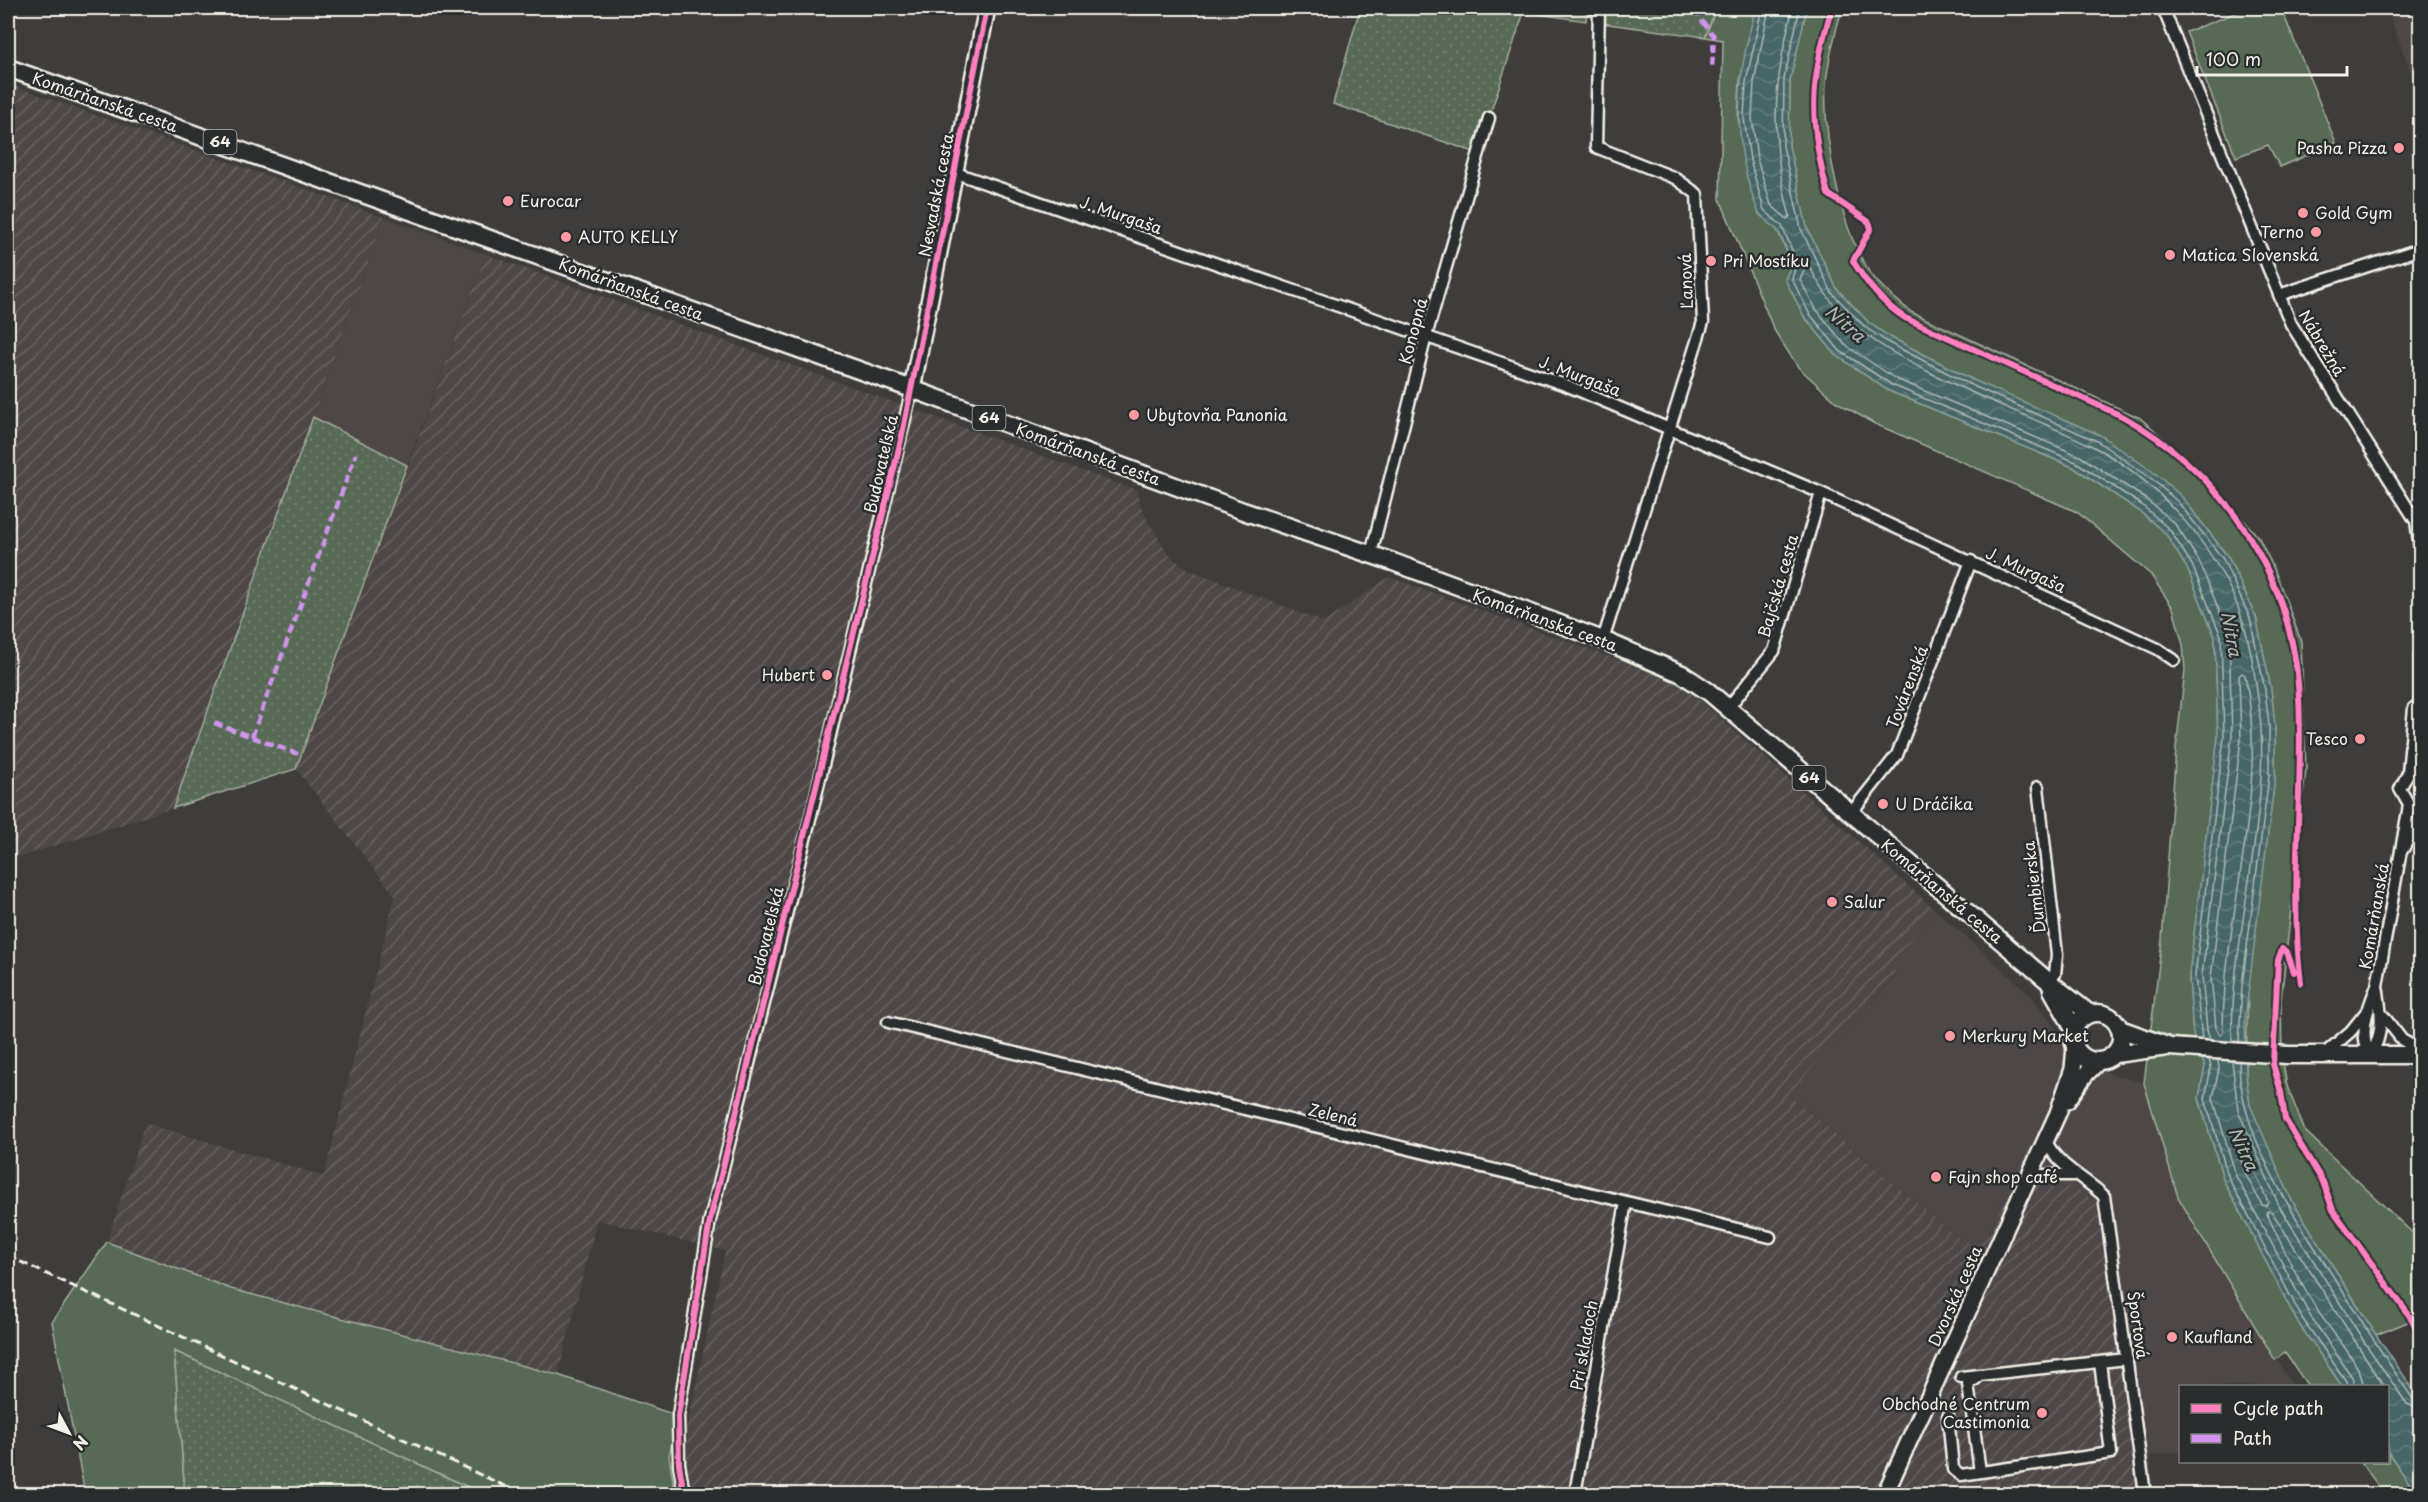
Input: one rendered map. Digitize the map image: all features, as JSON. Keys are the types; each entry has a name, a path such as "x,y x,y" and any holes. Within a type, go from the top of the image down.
{"main road":[{"name":"Komárňanská cesta","path":"8,68 912,389 1066,448 1371,554 1603,640 1682,674 1727,709 2090,1014"},
{"name":"Komárňanská cesta","path":"2048,981 2074,1029"},
{"path":"2074,1029 2082,1018 2090,1014"},
{"name":"64","path":"2090,1014 2108,1015 2120,1029 2170,1047"},
{"name":"64","path":"2074,1029 2075,1047"},
{"path":"2115,1054 2121,1042 2120,1029"},
{"path":"2075,1047 2085,1058 2099,1062"},
{"name":"64","path":"2099,1062 2115,1054 2145,1052 2170,1047 2278,1054 2421,1053"}],"street":[{"name":"Nesvadská cesta","path":"912,389 987,8"},
{"name":"Ľanová","path":"1599,8 1596,147 1675,178 1698,194 1703,322 1668,426 1603,640"},
{"name":"Nábrežná","path":"2163,8 2291,325 2416,521 2421,548"},
{"name":"Konopná","path":"1371,554 1426,336 1489,117"},
{"name":"J. Murgaša","path":"953,172 1568,386 1668,426 1821,493 2158,649 2174,660"},
{"path":"2279,295 2421,249"},
{"name":"Budovateľská","path":"684,1494 679,1464 678,1416 710,1220 815,800 912,389"},
{"name":"Bajčská cesta","path":"1727,709 1774,651 1821,493"},
{"name":"Továrenská","path":"1851,813 1897,755 1971,561"},
{"path":"2421,656 2411,725 2408,773 2421,769"},
{"path":"2419,680 2421,751"},
{"name":"Komárňanská","path":"2377,986 2409,804 2400,789 2408,773"},
{"name":"Ďumbierska","path":"2038,787 2057,955 2055,974 2048,981"},
{"path":"2409,804 2421,808"},
{"name":"Komárňanská","path":"2402,852 2421,817"},
{"path":"2377,986 2382,1013 2377,1045 2370,1055 2364,1044 2367,1011 2377,986"},
{"path":"2322,1055 2351,1030 2367,1011"},
{"path":"2382,1013 2402,1040 2421,1053"},
{"name":"Zelená","path":"888,1022 1770,1237"},
{"name":"Dvorská cesta","path":"1885,1494 2058,1113 2073,1069 2075,1047"},
{"name":"Dvorská cesta","path":"2058,1113 2085,1075 2099,1062"},
{"name":"Športová","path":"2046,1141 2074,1175 2092,1184 2104,1196 2145,1494"},
{"path":"2030,1175 2074,1175"},
{"name":"Pri skladoch","path":"1575,1494 1626,1202"},
{"path":"1942,1368 1969,1380 2127,1359"},
{"path":"1948,1416 1953,1469 1961,1475 2111,1453 2100,1362"},
{"path":"1969,1380 1980,1472"}],"shaded area":[{"path":"2420,8 2420,96 2390,18"},
{"path":"8,84 384,217 173,808 8,861"},
{"path":"384,217 486,254 407,465 313,417"},
{"path":"486,254 1136,490 1145,516 1170,556 1188,569 1324,622 1389,577 1669,678 1691,692 1936,910 1888,966 1897,974 1788,1094 1963,1242 1979,1241 1987,1236 2005,1195 2043,1184 2076,1188 2089,1197 2097,1206 2111,1276 2133,1458 2150,1456 2152,1494 689,1494 685,1463 686,1431 725,1251 597,1220 558,1375 231,1289 107,1242 145,1123 324,1176 395,896 296,769"},
{"path":"1936,910 2031,995 2082,1065 2144,1083 2178,1197 2292,1385 2179,1385 2179,1452 2133,1458 2111,1276 2098,1206 2076,1188 2005,1195 1987,1236 1979,1241 1963,1242 1787,1093 1897,975 1888,966"}],"green space":[{"path":"1360,8 1587,8 1586,21 1524,12 1477,153 1333,104"},
{"path":"1602,8 1716,8 1705,37 1601,23"},
{"path":"1716,8 1756,8 1740,81 1738,118 1759,214 1777,229 1792,264 1785,279 1804,316 1836,355 1889,391 2073,467 2138,510 2166,534 2187,568 2215,637 2218,737 2189,976 2193,1034 2205,1066 2199,1099 2224,1181 2297,1321 2341,1385 2307,1385 2285,1353 2275,1360 2178,1197 2144,1083 2162,940 2176,749 2185,670 2183,645 2173,608 2151,575 2077,512 1873,423 1835,401 1798,367 1774,330 1720,199 1723,40 1705,37"},
{"path":"1807,8 1842,8 1827,74 1827,130 1842,209 1860,256 1875,279 1911,312 2140,418 2200,469 2259,538 2275,571 2301,641 2306,770 2281,1001 2282,1057 2287,1086 2305,1131 2420,1240 2420,1317 2376,1335 2291,1199 2250,1106 2246,1076 2248,987 2275,777 2275,726 2271,689 2256,617 2228,557 2182,497 1973,380 1890,337 1869,323 1837,289 1807,228 1789,146 1790,80"},
{"path":"2248,8 2281,8 2336,143 2280,167 2268,145 2236,157 2186,32"},
{"path":"313,417 407,465 296,769 173,808"},
{"path":"107,1242 231,1289 558,1375 678,1416 669,1456 675,1494 483,1494 174,1351 185,1494 85,1494 52,1322"},
{"path":"174,1351 483,1494 185,1494"},
{"path":"2389,1453 2417,1494 2384,1494 2362,1463 2389,1463"}],"water":[{"name":"Nitra","path":"1756,8 1807,8 1790,80 1789,146 1807,228 1837,289 1869,323 1890,337 1973,380 2100,435 2156,474 2182,497 2228,557 2256,617 2271,689 2275,726 2275,777 2245,1019 2246,1076 2250,1105 2291,1199 2376,1335 2420,1399 2420,1494 2417,1494 2389,1453 2389,1385 2341,1385 2297,1321 2224,1181 2199,1098 2205,1066 2193,1034 2189,976 2218,737 2215,637 2187,568 2166,534 2138,510 2073,467 1889,391 1836,355 1804,316 1785,279 1792,264 1782,238 1758,211 1743,161 1739,110 1749,33"}],"railway":[{"path":"8,1256 522,1494"}],"marked path":[{"path":"1698,8 1699,17 1714,36 1712,69"},
{"path":"252,737 356,454"},
{"path":"214,723 298,754"}],"cycle path":[{"path":"684,1494 679,1464 678,1416 710,1220 901,440 987,8"},
{"path":"1832,8 1819,56 1816,79 1814,100 1817,144 1828,194 1869,222 1871,228 1853,261 1870,285 1889,306 1905,318 2124,417 2161,441 2194,469 2223,500 2248,534 2268,572 2284,611 2294,653 2299,697 2300,769 2296,912 2301,983"},
{"path":"2294,972 2287,952 2282,949 2278,960 2273,1064 2281,1092 2285,1119 2323,1182 2333,1210 2411,1318 2420,1336"}],"place":[{"name":"Pasha Pizza","path":"2399,148"},
{"name":"Eurocar","path":"508,201"},
{"name":"Gold Gym","path":"2303,213"},
{"name":"Terno","path":"2316,232"},
{"name":"AUTO KELLY","path":"566,237"},
{"name":"Matica Slovenská","path":"2170,255"},
{"name":"Pri Mostíku","path":"1711,261"},
{"name":"Ubytovňa Panonia","path":"1134,415"},
{"name":"Hubert","path":"827,675"},
{"name":"Tesco","path":"2360,739"},
{"name":"U Dráčika","path":"1883,804"},
{"name":"Salur","path":"1832,902"},
{"name":"Merkury Market","path":"1950,1036"},
{"name":"Fajn shop café","path":"1936,1177"},
{"name":"Kaufland","path":"2172,1337"},
{"name":"Obchodné Centrum Castimonia","path":"2042,1413"}]}
